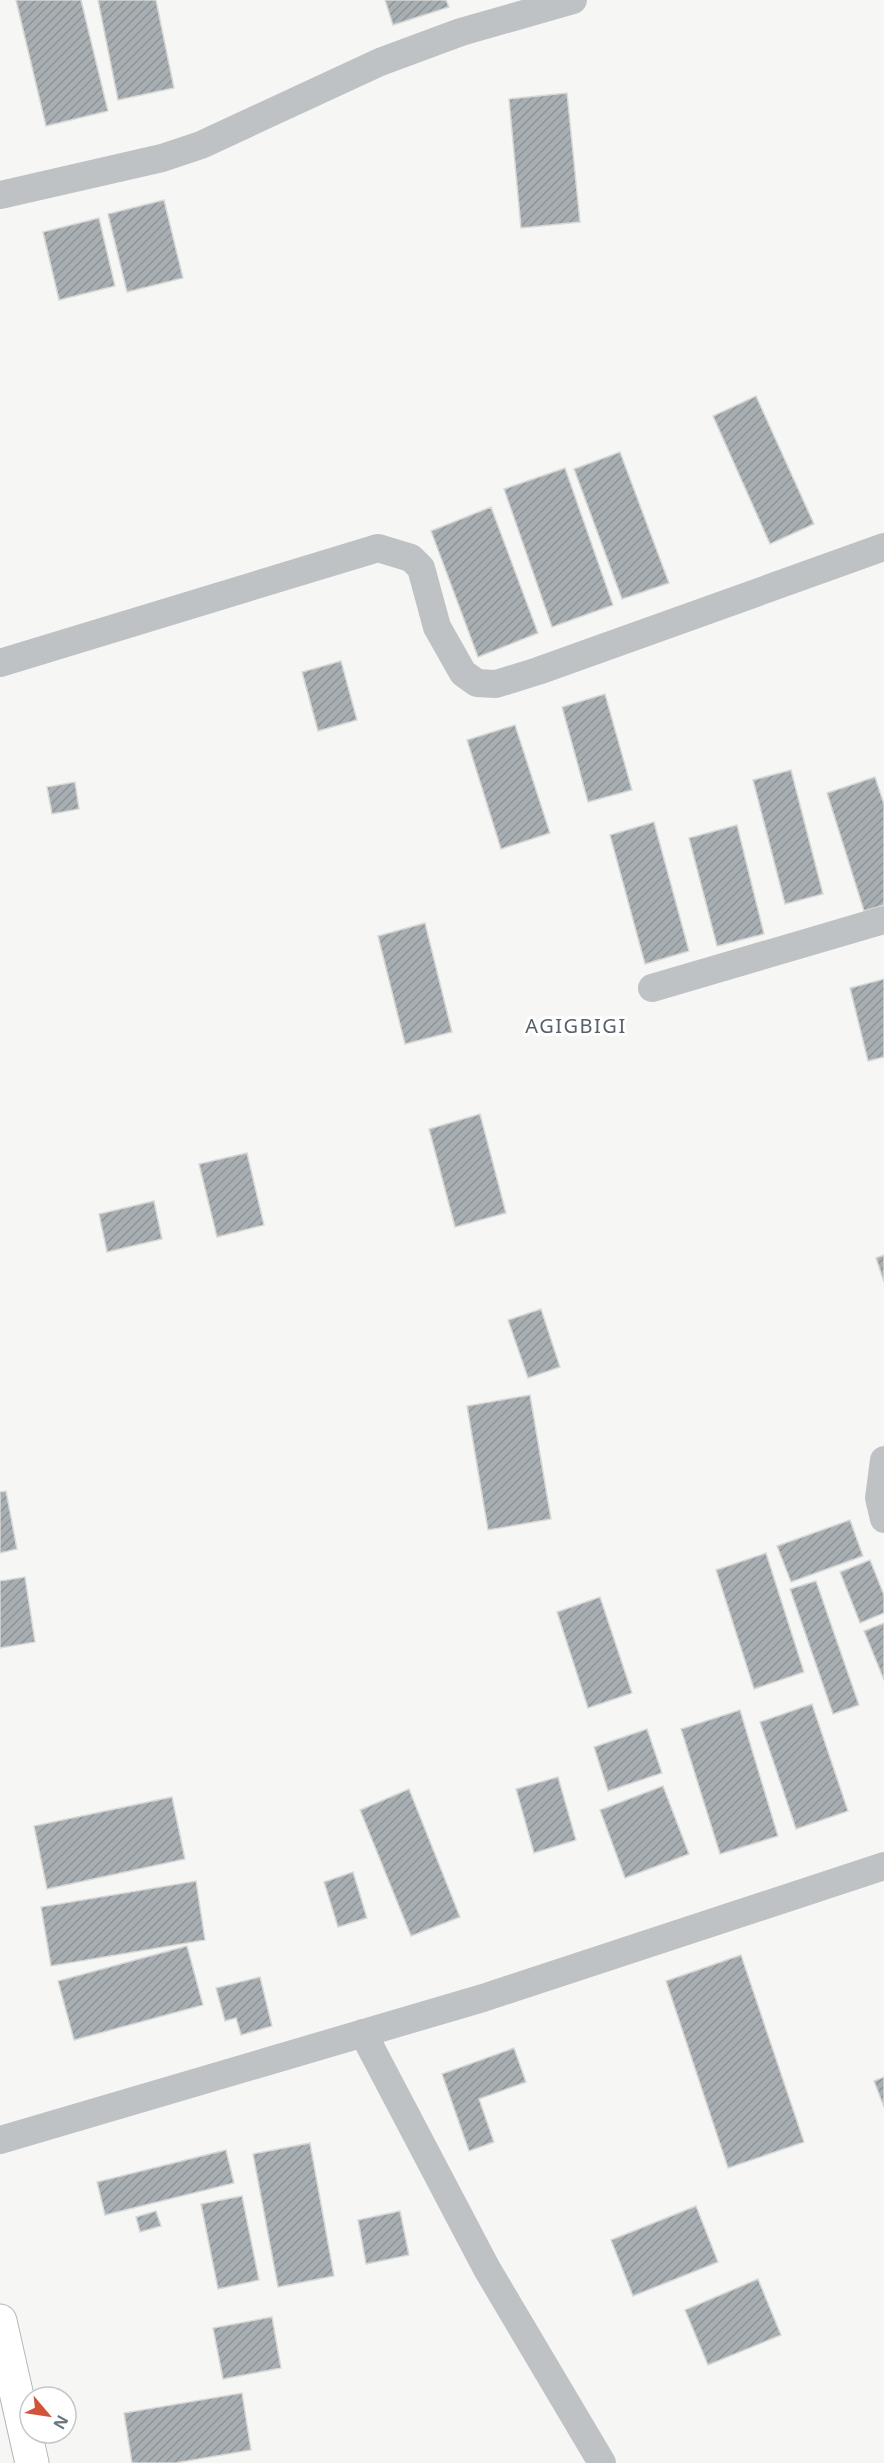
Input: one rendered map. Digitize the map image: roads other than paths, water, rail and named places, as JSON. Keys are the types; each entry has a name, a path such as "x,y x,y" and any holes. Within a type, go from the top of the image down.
{"main road":[{"path":"0,2321 32,2463"}],"street":[{"path":"0,195 162,158 201,145 380,62 461,32 573,0"},
{"path":"0,663 378,548 411,558 421,568 437,627 463,673 477,683 496,684 884,547"},
{"path":"652,988 884,920"},
{"path":"884,1460 879,1498 884,1520"},
{"path":"0,2140 483,1998 884,1866"},
{"path":"363,2033 487,2269 602,2463"}],"district":[{"name":"AGIGBIGI","path":"576,1025"}]}
